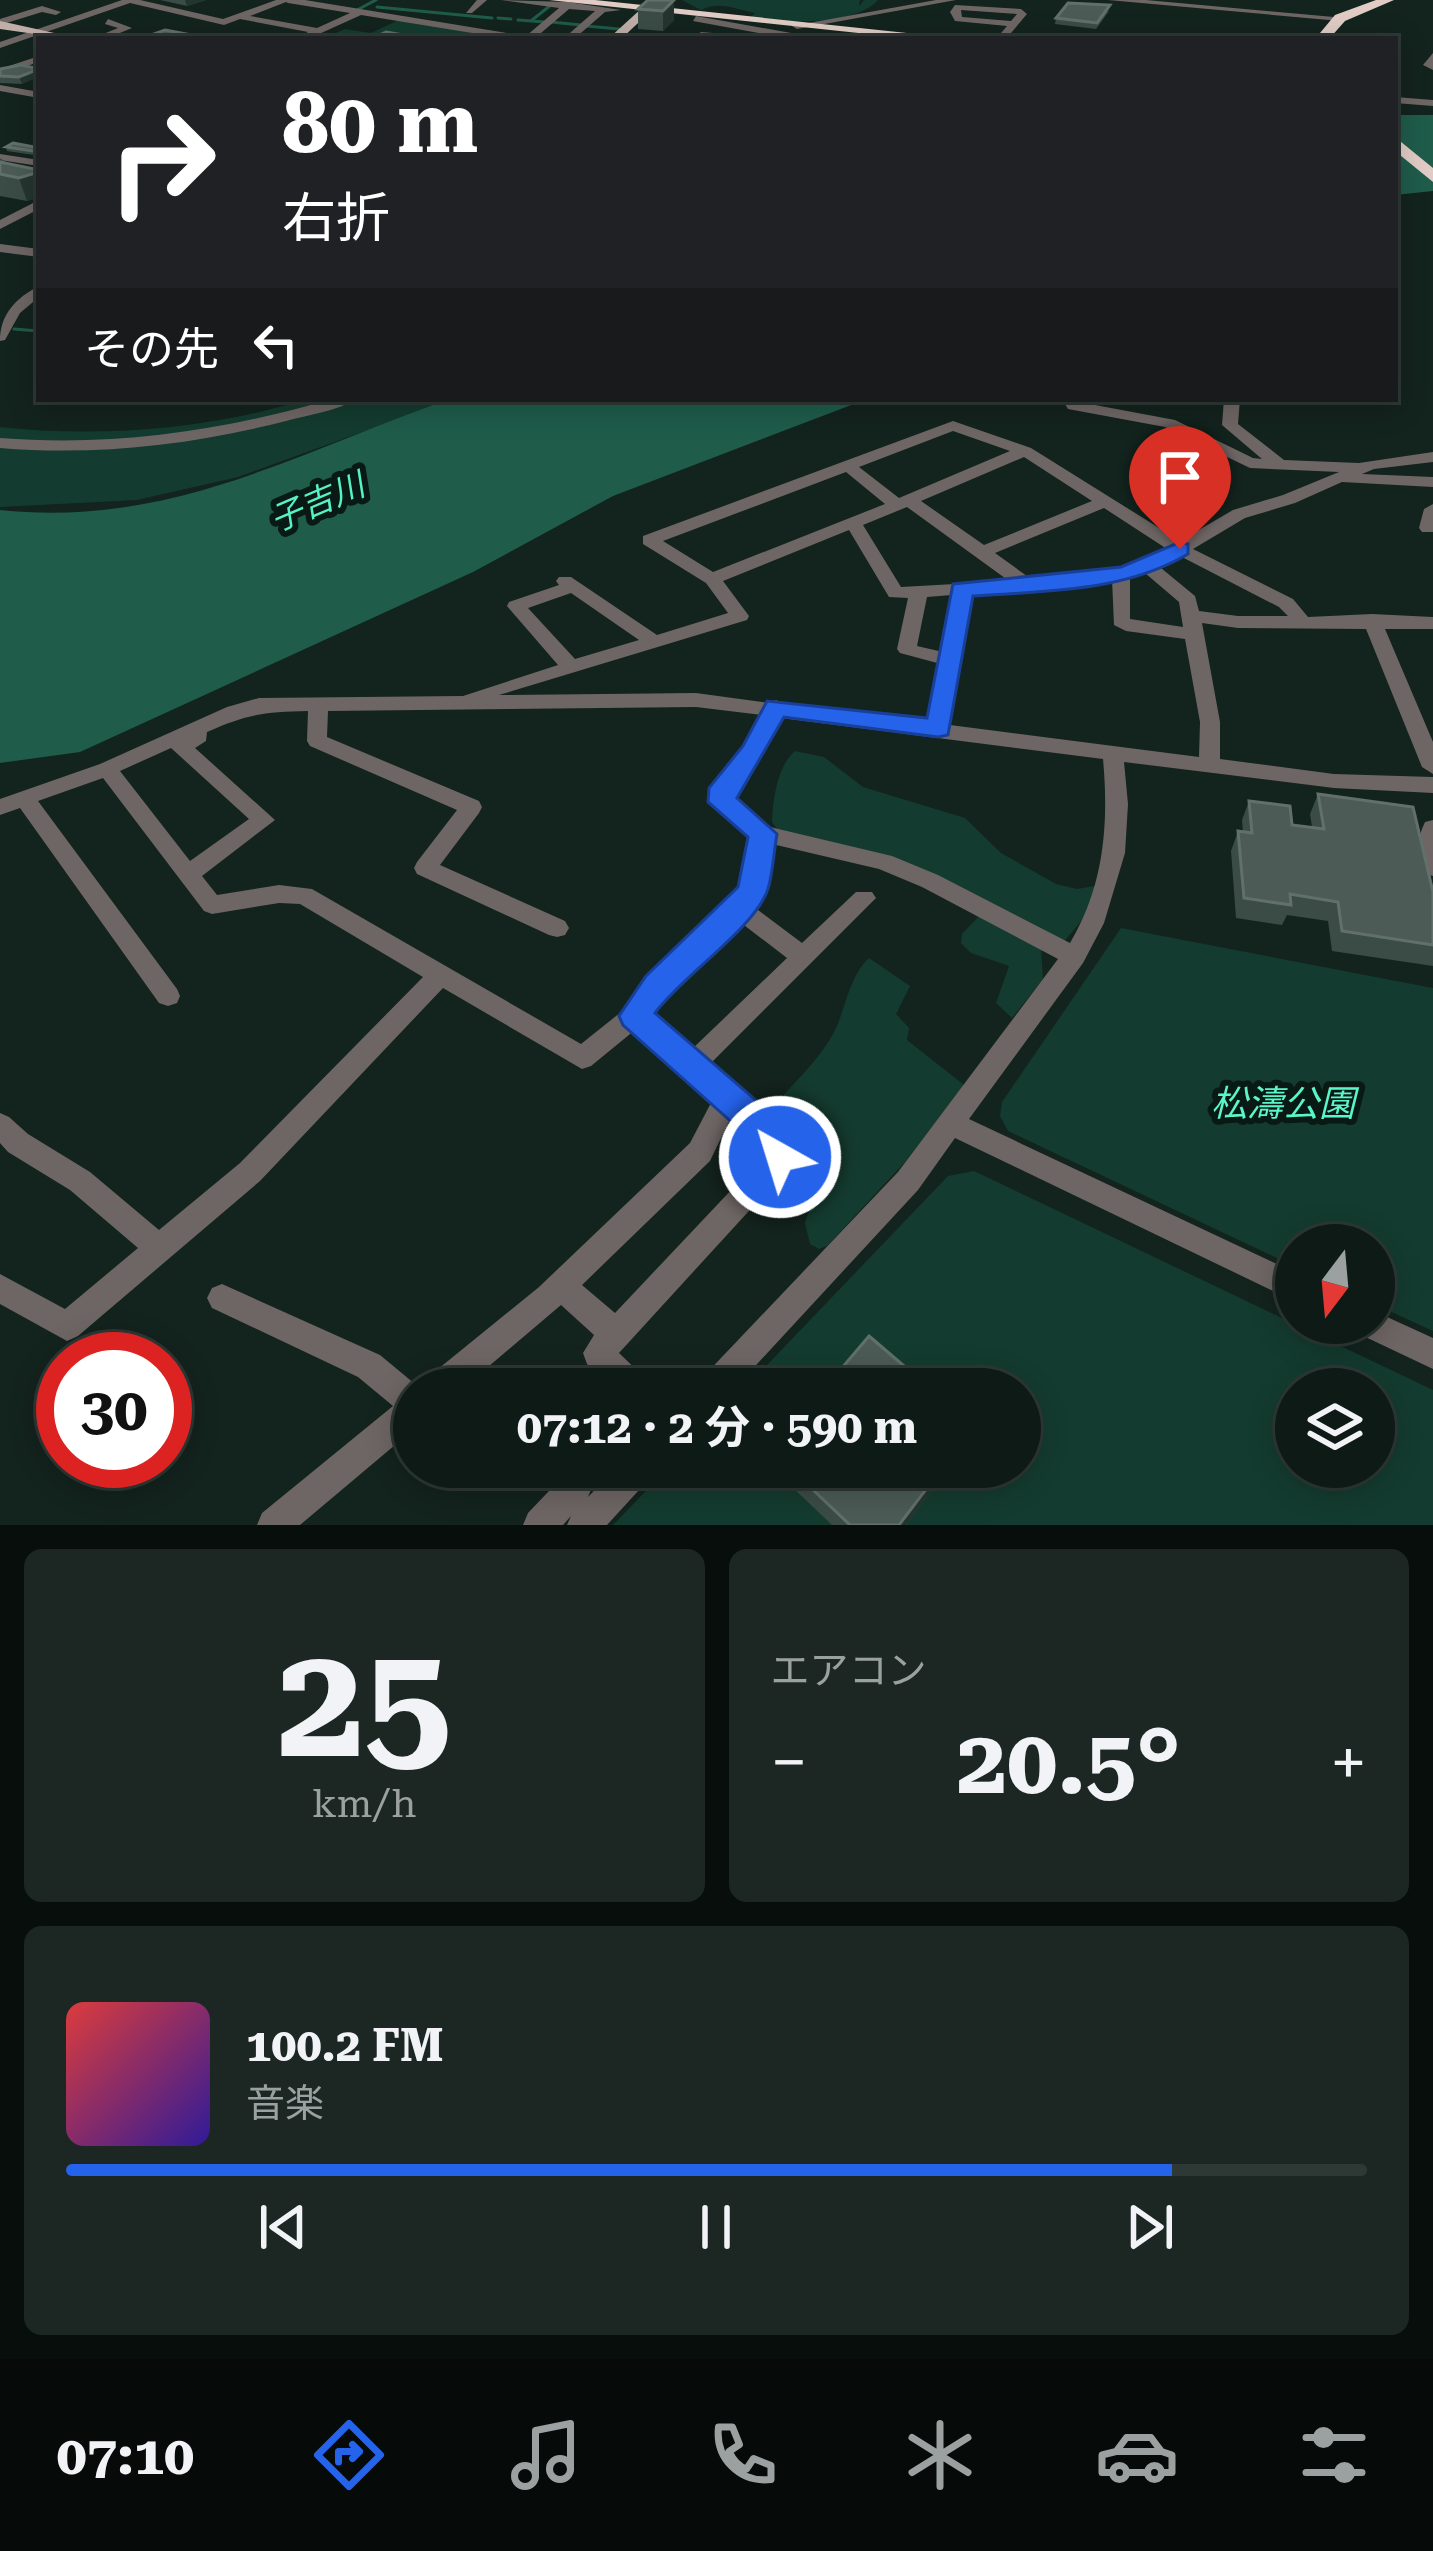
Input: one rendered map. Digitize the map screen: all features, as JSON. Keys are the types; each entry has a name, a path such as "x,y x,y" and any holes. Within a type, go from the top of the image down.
{"highway":[{"path":"1325,36 1340,18 1388,0"},
{"path":"562,3 653,3 797,26 920,36"},
{"path":"1398,145 1433,177"}],"main road":[{"path":"617,36 653,3"},
{"path":"0,23 47,36"}],"street":[{"path":"36,5 53,0"},
{"path":"0,45 129,0 224,22 286,0 493,35 508,24"},
{"path":"309,36 384,0"},
{"path":"469,11 483,0"},
{"path":"505,0 519,7"},
{"path":"797,26 878,5 952,0"},
{"path":"1112,0 1340,18"},
{"path":"1256,0 1262,12"},
{"path":"493,35 519,7 534,2 616,10"},
{"path":"530,36 562,3"},
{"path":"920,4 930,16"},
{"path":"944,17 958,19 958,7 1021,12 1004,36"},
{"path":"0,23 42,9 56,12"},
{"path":"572,36 603,9"},
{"path":"241,16 319,31"},
{"path":"696,19 791,36"},
{"path":"104,36 127,28 108,22"},
{"path":"740,36 747,28"},
{"path":"1433,56 1428,65 1433,67"},
{"path":"0,72 36,59"},
{"path":"0,88 36,94"},
{"path":"1398,100 1433,103"},
{"path":"0,157 36,163"},
{"path":"0,225 36,206"},
{"path":"0,248 36,253"},
{"path":"0,337 7,312 36,292"},
{"path":"0,443 62,447 175,436 284,419 339,402"},
{"path":"1071,402 1184,428 1250,463 1363,468 1433,457"},
{"path":"1142,402 1142,418"},
{"path":"1232,402 1230,424 1279,464"},
{"path":"452,704 740,616 712,579 650,540 953,426 1025,451 1180,549 1286,603 1302,620"},
{"path":"712,579 1025,451"},
{"path":"847,465 1026,584"},
{"path":"853,523 891,589 918,594 1121,574 1149,567 1239,514 1363,468"},
{"path":"1340,478 1433,482"},
{"path":"982,552 1104,502"},
{"path":"1149,567 1188,600 1210,722 1209,766"},
{"path":"1121,574 1121,621 1126,625 1302,620 1433,623"},
{"path":"569,665 516,605 569,584 652,640"},
{"path":"938,728 962,590"},
{"path":"918,594 907,649 951,661"},
{"path":"1372,620 1433,767"},
{"path":"0,807 107,769 198,726 259,705 318,704 696,700 1334,781 1433,785"},
{"path":"318,704 317,741 471,807 425,868 557,928"},
{"path":"776,707 754,751 723,788 722,802 763,834 884,862 1074,956"},
{"path":"191,872 264,820 181,747 206,731 198,726"},
{"path":"733,1368 908,1181 1100,914 1118,853 1113,752"},
{"path":"107,769 212,905 279,894 304,895 582,1058 635,1016 657,985 739,908 753,890 763,834"},
{"path":"25,799 168,996"},
{"path":"1433,828 1428,844 1433,868"},
{"path":"692,1065 864,898"},
{"path":"739,908 803,957"},
{"path":"0,1288 67,1326 250,1172 440,975"},
{"path":"613,1368 598,1353 780,1157 782,1145 635,1016"},
{"path":"463,1368 561,1286 700,1152 728,1098"},
{"path":"952,1123 1275,1278"},
{"path":"6,1143 80,1180 158,1247"},
{"path":"561,1286 616,1334"},
{"path":"222,1298 369,1366 393,1387"},
{"path":"1395,1336 1433,1354"},
{"path":"274,1525 393,1424"},
{"path":"540,1525 575,1488"},
{"path":"584,1525 619,1488"}],"green space":[{"path":"682,0 860,0 859,6 864,0 878,0 853,15 799,21 750,18 755,13 722,6 701,10"},
{"path":"403,18 475,30 464,36 329,36 345,29 371,33"},
{"path":"296,402 445,402 238,477 137,500 0,507 0,427 116,431 194,424"},
{"path":"795,751 824,757 863,787 965,818 1001,853 1056,884 1077,889 1094,886 1097,889 1087,914 1063,943 944,882 777,829 772,822 777,784"},
{"path":"981,914 1041,948 1043,979 1012,1018 996,1003 1009,966 971,953 961,943 962,934"},
{"name":"松濤公園","path":"1121,928 1433,988 1433,1331 1395,1314 1395,1224 1275,1224 1275,1257 1008,1131 1000,1116 1002,1102"},
{"path":"869,958 910,986 896,1014 909,1028 907,1040 964,1085 905,1162 819,1249 810,1244 805,1223 823,1170 821,1163 767,1124 767,1115 826,1045 856,975"},
{"path":"974,1171 1275,1315 1275,1344 1337,1344 1387,1368 1275,1368 1275,1488 1395,1488 1395,1372 1433,1390 1433,1525 613,1525 649,1488 1041,1488 1041,1368 764,1368 948,1176"}],"water":[{"path":"1398,115 1433,115 1433,191 1398,195"},
{"name":"子吉川","path":"442,402 859,402 613,496 473,572 80,752 0,763 0,510 62,513 120,508 231,482"}],"building":[{"path":"648,0 674,0 663,11 638,9"},
{"path":"1068,3 1110,5 1097,23 1056,18"},
{"path":"165,30 192,35 190,36 148,36"},
{"path":"21,65 36,70 19,77 0,76 0,69"},
{"path":"13,143 36,150 33,151 6,147"},
{"path":"0,162 36,169 19,178 0,174"},
{"path":"1318,794 1413,807 1433,892 1433,945 1342,931 1338,902 1290,894 1291,905 1244,898 1238,831 1252,833 1249,801 1290,806 1292,825 1324,829"},
{"path":"869,1336 906,1368 842,1368"},
{"path":"811,1488 927,1488 899,1525 850,1525"}],"waterway":[{"path":"357,10 376,0"},
{"path":"532,20 551,5"},
{"path":"377,7 492,18"},
{"path":"498,18 511,19"},
{"path":"518,20 545,22"},
{"path":"551,22 581,25"},
{"path":"586,26 619,29"},
{"path":"14,329 36,331"},
{"path":"146,402 157,402"}],"route":[{"path":"780,1157 782,1145 635,1016 657,985 753,890 763,834 722,802 723,788 754,751 776,707 938,728 962,590 1059,584 1121,574 1149,567 1180,549"}]}
